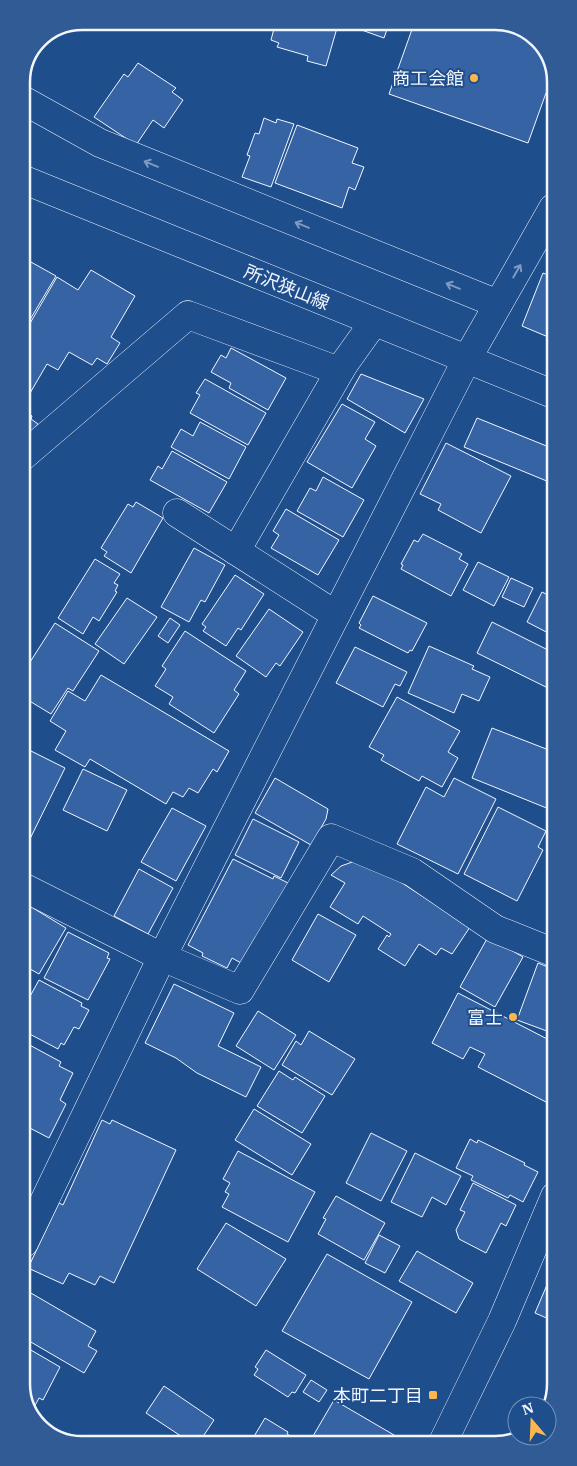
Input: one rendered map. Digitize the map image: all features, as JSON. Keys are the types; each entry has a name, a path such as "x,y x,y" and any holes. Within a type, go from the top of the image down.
{"street":[{"path":"30,104 100,143 498,304"},
{"name":"所沢狭山線","path":"30,182 547,392"},
{"path":"30,1231 162,957 336,615 467,359 547,218"},
{"path":"30,450 188,315 339,371 374,322"},
{"path":"236,551 344,364"},
{"path":"177,514 336,615"},
{"path":"30,891 162,957 240,990 331,838 412,872 495,929 547,950"},
{"path":"446,1436 502,1322 547,1215"}],"building":[{"path":"274,30 336,30 326,66 307,61 308,56 277,47 279,43 271,40"},
{"path":"362,30 387,30 384,38"},
{"name":"商工会館","path":"412,30 499,30 509,32 521,37 532,45 540,56 547,75 547,93 528,143 389,94"},
{"path":"138,63 176,88 172,92 183,100 164,128 153,120 136,145 94,117 124,74 128,77"},
{"path":"264,118 276,123 277,119 294,124 271,187 242,177 250,156 247,155 255,133 259,134"},
{"path":"297,125 358,148 352,163 364,167 355,190 349,187 342,208 275,183"},
{"path":"30,261 56,276 30,320"},
{"path":"91,270 135,296 111,337 120,343 107,364 97,358 92,365 69,352 58,370 47,364 30,393 30,323 57,277 78,290"},
{"path":"543,273 547,275 547,336 522,326"},
{"path":"231,348 286,378 268,410 229,388 231,383 211,372 221,355 226,358"},
{"path":"361,374 424,399 405,433 347,399"},
{"path":"205,379 266,413 248,445 190,413 200,395 196,393"},
{"path":"342,404 375,422 365,439 376,446 352,488 307,462"},
{"path":"30,415 32,416 31,419 38,424 30,435"},
{"path":"477,418 547,446 547,481 464,447"},
{"path":"200,422 246,447 229,479 171,447 181,429 193,436"},
{"path":"446,443 511,476 481,533 438,510 441,504 420,494"},
{"path":"172,451 227,482 209,513 150,480 158,466 162,469"},
{"path":"323,477 364,500 343,537 297,511 310,488 316,491"},
{"path":"136,502 163,518 131,573 104,556 107,552 101,548 128,504 133,507"},
{"path":"286,509 339,540 318,575 271,548 279,535 273,531"},
{"path":"423,534 462,554 459,559 468,564 451,596 401,569 403,565 401,564 414,540 418,542"},
{"path":"194,548 225,565 205,602 201,600 189,622 161,607"},
{"path":"95,559 120,574 114,583 118,585 115,591 117,592 99,621 93,617 83,634 58,618"},
{"path":"478,562 509,577 494,606 463,590"},
{"path":"235,575 264,594 241,630 238,628 226,646 203,631 206,627 202,624"},
{"path":"511,578 533,588 524,607 502,597"},
{"path":"542,592 547,594 547,632 527,622"},
{"path":"373,596 427,623 412,651 410,650 408,653 359,628 361,625 359,623"},
{"path":"127,598 157,617 124,664 95,644"},
{"path":"269,609 303,632 280,666 276,663 266,677 236,656"},
{"path":"170,618 180,625 168,643 158,636"},
{"path":"492,622 547,650 547,688 477,653"},
{"path":"55,623 99,651 73,691 68,688 51,714 30,701 30,662"},
{"path":"185,631 246,671 234,690 239,694 214,733 169,704 173,697 155,686 166,669 162,666"},
{"path":"429,646 474,666 472,669 490,677 479,701 462,694 454,713 408,693"},
{"path":"355,647 407,672 400,686 395,684 383,707 336,683"},
{"path":"101,675 229,751 217,772 213,769 198,793 189,788 183,797 173,792 166,804 90,759 85,767 55,750 66,731 50,721 68,691 85,701"},
{"path":"397,697 460,731 448,752 458,758 442,787 422,776 419,781 381,760 384,755 369,747"},
{"path":"492,728 547,749 547,808 472,778"},
{"path":"30,750 65,768 30,839"},
{"path":"83,769 127,790 107,831 63,810"},
{"path":"275,778 328,809 326,819 311,845 255,813"},
{"path":"454,778 496,799 458,874 397,844 426,787 444,797"},
{"path":"498,807 546,831 538,847 543,850 517,901 464,874"},
{"path":"172,808 206,826 176,881 141,862"},
{"path":"253,819 299,842 281,878 235,855"},
{"path":"233,859 273,879 274,876 294,886 243,964 232,958 227,968 202,956 203,953 188,945"},
{"path":"358,860 368,861 470,927 452,954 441,948 436,955 419,944 405,966 378,949 387,935 389,937 391,934 363,916 358,924 330,907 345,883 331,875 341,866"},
{"path":"139,869 173,888 148,934 114,916"},
{"path":"30,906 66,928 39,974 30,969"},
{"path":"318,914 356,935 329,982 292,960"},
{"path":"68,932 109,953 107,958 110,959 88,1000 44,978"},
{"path":"488,937 523,957 495,1007 460,987"},
{"path":"538,963 547,967 547,1031 517,1020"},
{"path":"39,980 82,1003 81,1006 89,1010 79,1029 74,1027 64,1045 61,1043 58,1049 30,1034 30,996"},
{"path":"174,984 234,1013 218,1046 261,1067 246,1097 197,1073 176,1058 145,1043"},
{"path":"458,993 547,1039 546,1102 478,1067 485,1054 470,1047 463,1059 432,1043"},
{"path":"258,1011 296,1035 274,1070 236,1046"},
{"path":"309,1031 355,1059 332,1095 282,1065 296,1041 301,1045"},
{"path":"30,1045 61,1062 59,1066 73,1073 60,1100 66,1104 49,1138 30,1128"},
{"path":"279,1071 293,1080 295,1077 325,1096 302,1133 257,1106"},
{"path":"254,1109 311,1144 292,1175 235,1140"},
{"path":"102,1120 110,1124 112,1120 176,1150 114,1283 100,1276 95,1285 69,1273 63,1284 30,1269 30,1264 59,1203 63,1205"},
{"path":"371,1133 407,1151 381,1201 346,1183"},
{"path":"470,1139 477,1143 478,1140 525,1163 524,1165 538,1172 523,1202 510,1195 508,1198 471,1180 473,1176 456,1168"},
{"path":"238,1151 315,1192 288,1242 222,1207 229,1194 225,1192 230,1183 223,1179"},
{"path":"415,1153 461,1176 446,1205 432,1197 422,1217 391,1202"},
{"path":"473,1183 516,1205 506,1226 501,1223 486,1253 459,1239 456,1230 465,1212 460,1210"},
{"path":"336,1196 385,1223 364,1260 318,1234 326,1219 323,1218"},
{"path":"226,1223 286,1259 256,1306 197,1269"},
{"path":"379,1235 400,1246 385,1273 365,1263"},
{"path":"417,1251 473,1283 456,1313 399,1281"},
{"path":"327,1254 412,1302 369,1379 282,1331"},
{"path":"547,1285 547,1318 535,1313"},
{"path":"30,1292 96,1331 88,1346 97,1351 84,1373 30,1342"},
{"path":"30,1350 60,1367 43,1400 39,1398 35,1406 30,1391"},
{"path":"266,1350 306,1375 295,1393 292,1392 288,1397 254,1375 258,1369 255,1367"},
{"path":"311,1380 327,1390 319,1402 303,1392"},
{"path":"164,1386 214,1420 203,1436 181,1436 146,1413"},
{"path":"334,1400 396,1436 313,1436"},
{"path":"265,1418 288,1432 287,1434 291,1436 254,1436"}],"place":[{"name":"商工会館","path":"474,78"},
{"name":"富士","path":"513,1017"},
{"name":"本町二丁目","path":"433,1395"}]}
